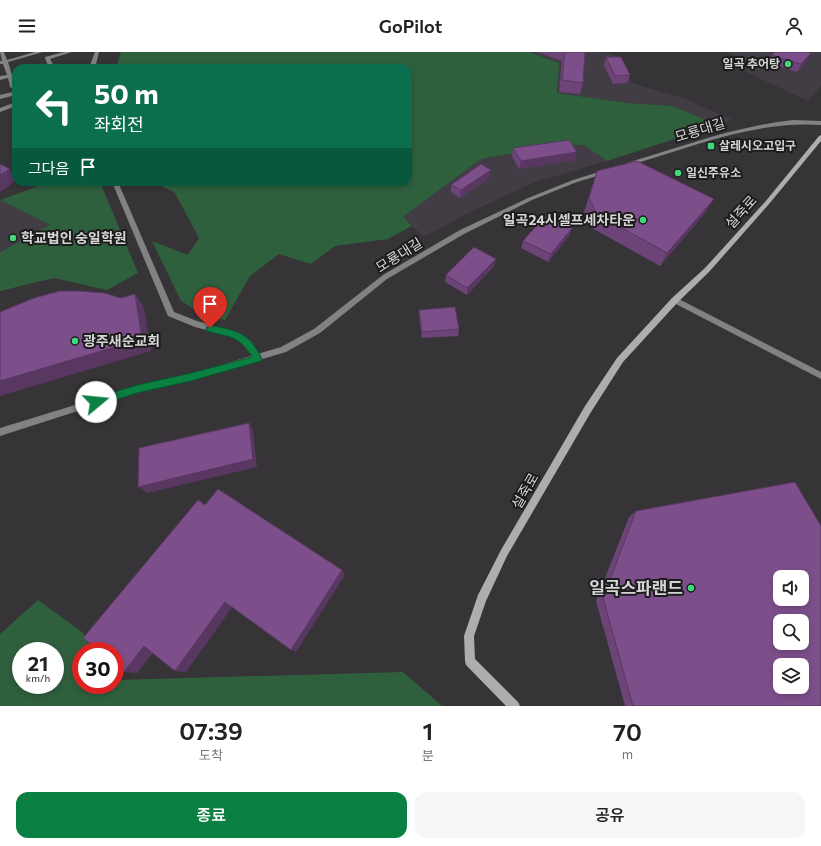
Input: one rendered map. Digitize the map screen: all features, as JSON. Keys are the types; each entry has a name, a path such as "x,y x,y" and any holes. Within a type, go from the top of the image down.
{"main road":[{"name":"설죽로","path":"514,706 470,661 469,636 482,599 504,553 592,403 620,360 675,300 708,270 762,209 821,137"}],"street":[{"path":"2,52 2,62 12,79"},
{"path":"2,62 41,52"},
{"path":"50,64 47,58 70,52"},
{"path":"92,64 97,52"},
{"path":"0,78 12,79"},
{"path":"0,98 12,94"},
{"path":"0,110 12,106"},
{"name":"모룡대길","path":"620,167 752,128 806,122 821,124"},
{"name":"모룡대길","path":"0,432 137,389 191,377 258,359 283,350 307,337 339,315 385,277 462,232 530,199 575,181 613,170"},
{"path":"117,186 171,314 195,324 236,335 248,343 258,359"},
{"path":"675,300 821,376"}],"shaded area":[{"path":"529,52 604,52 618,57 632,83 683,98 733,120 717,125 673,106 628,103 557,93 559,63"},
{"path":"728,52 821,52 821,86 808,101 733,66 742,61"},
{"path":"584,145 607,161 535,182 468,213 424,237 402,217 481,159 553,146"},
{"name":"학교법인 숭일학원","path":"0,200 50,225 0,252"}],"green space":[{"path":"121,52 529,52 559,63 557,93 628,103 673,106 717,125 607,161 584,145 553,146 481,159 403,217 412,226 388,239 335,246 311,264 279,254 250,276 225,320 202,314 181,301 152,241 188,255 199,238 175,193 162,186 412,186 412,64 117,64"},
{"path":"39,186 102,186 138,273 107,290 54,278 0,291 0,252 50,225 0,200"},
{"path":"38,600 82,632 89,642 72,642 72,694 124,694 124,680 403,672 442,706 0,706 0,634"}],"building":[{"path":"565,52 585,52 583,83 562,80"},
{"path":"775,52 811,53 801,64 772,55"},
{"path":"606,57 621,57 630,75 615,76"},
{"path":"569,140 577,152 521,161 513,148"},
{"name":"일곡24시셀프세차타운","path":"637,161 714,199 667,253 597,214 589,198 597,171"},
{"path":"0,164 10,169 0,175"},
{"path":"481,164 491,170 461,190 451,185"},
{"path":"545,216 572,228 551,254 523,241"},
{"path":"474,247 496,259 467,288 446,275"},
{"name":"광주새순교회","path":"60,291 104,293 121,298 135,294 142,339 0,381 0,312 34,298"},
{"path":"455,307 459,329 422,332 419,310"},
{"path":"249,423 253,459 138,487 139,448"},
{"name":"일곡스파랜드","path":"795,482 821,526 821,706 633,706 603,598 636,511"},
{"path":"218,489 342,570 291,650 225,602 175,671 144,646 124,672 124,642 88,642 83,638 198,500 205,505"}],"place":[{"name":"일곡 추어탕","path":"788,64"},
{"name":"살레시오고입구","path":"711,146"},
{"name":"일신주유소","path":"678,173"},
{"name":"일곡24시셀프세차타운","path":"643,220"},
{"name":"학교법인 숭일학원","path":"13,238"},
{"name":"광주새순교회","path":"75,341"},
{"name":"일곡스파랜드","path":"691,588"}],"route":[{"path":"96,402 137,389 191,377 258,359 248,343 236,335 210,328"}]}
